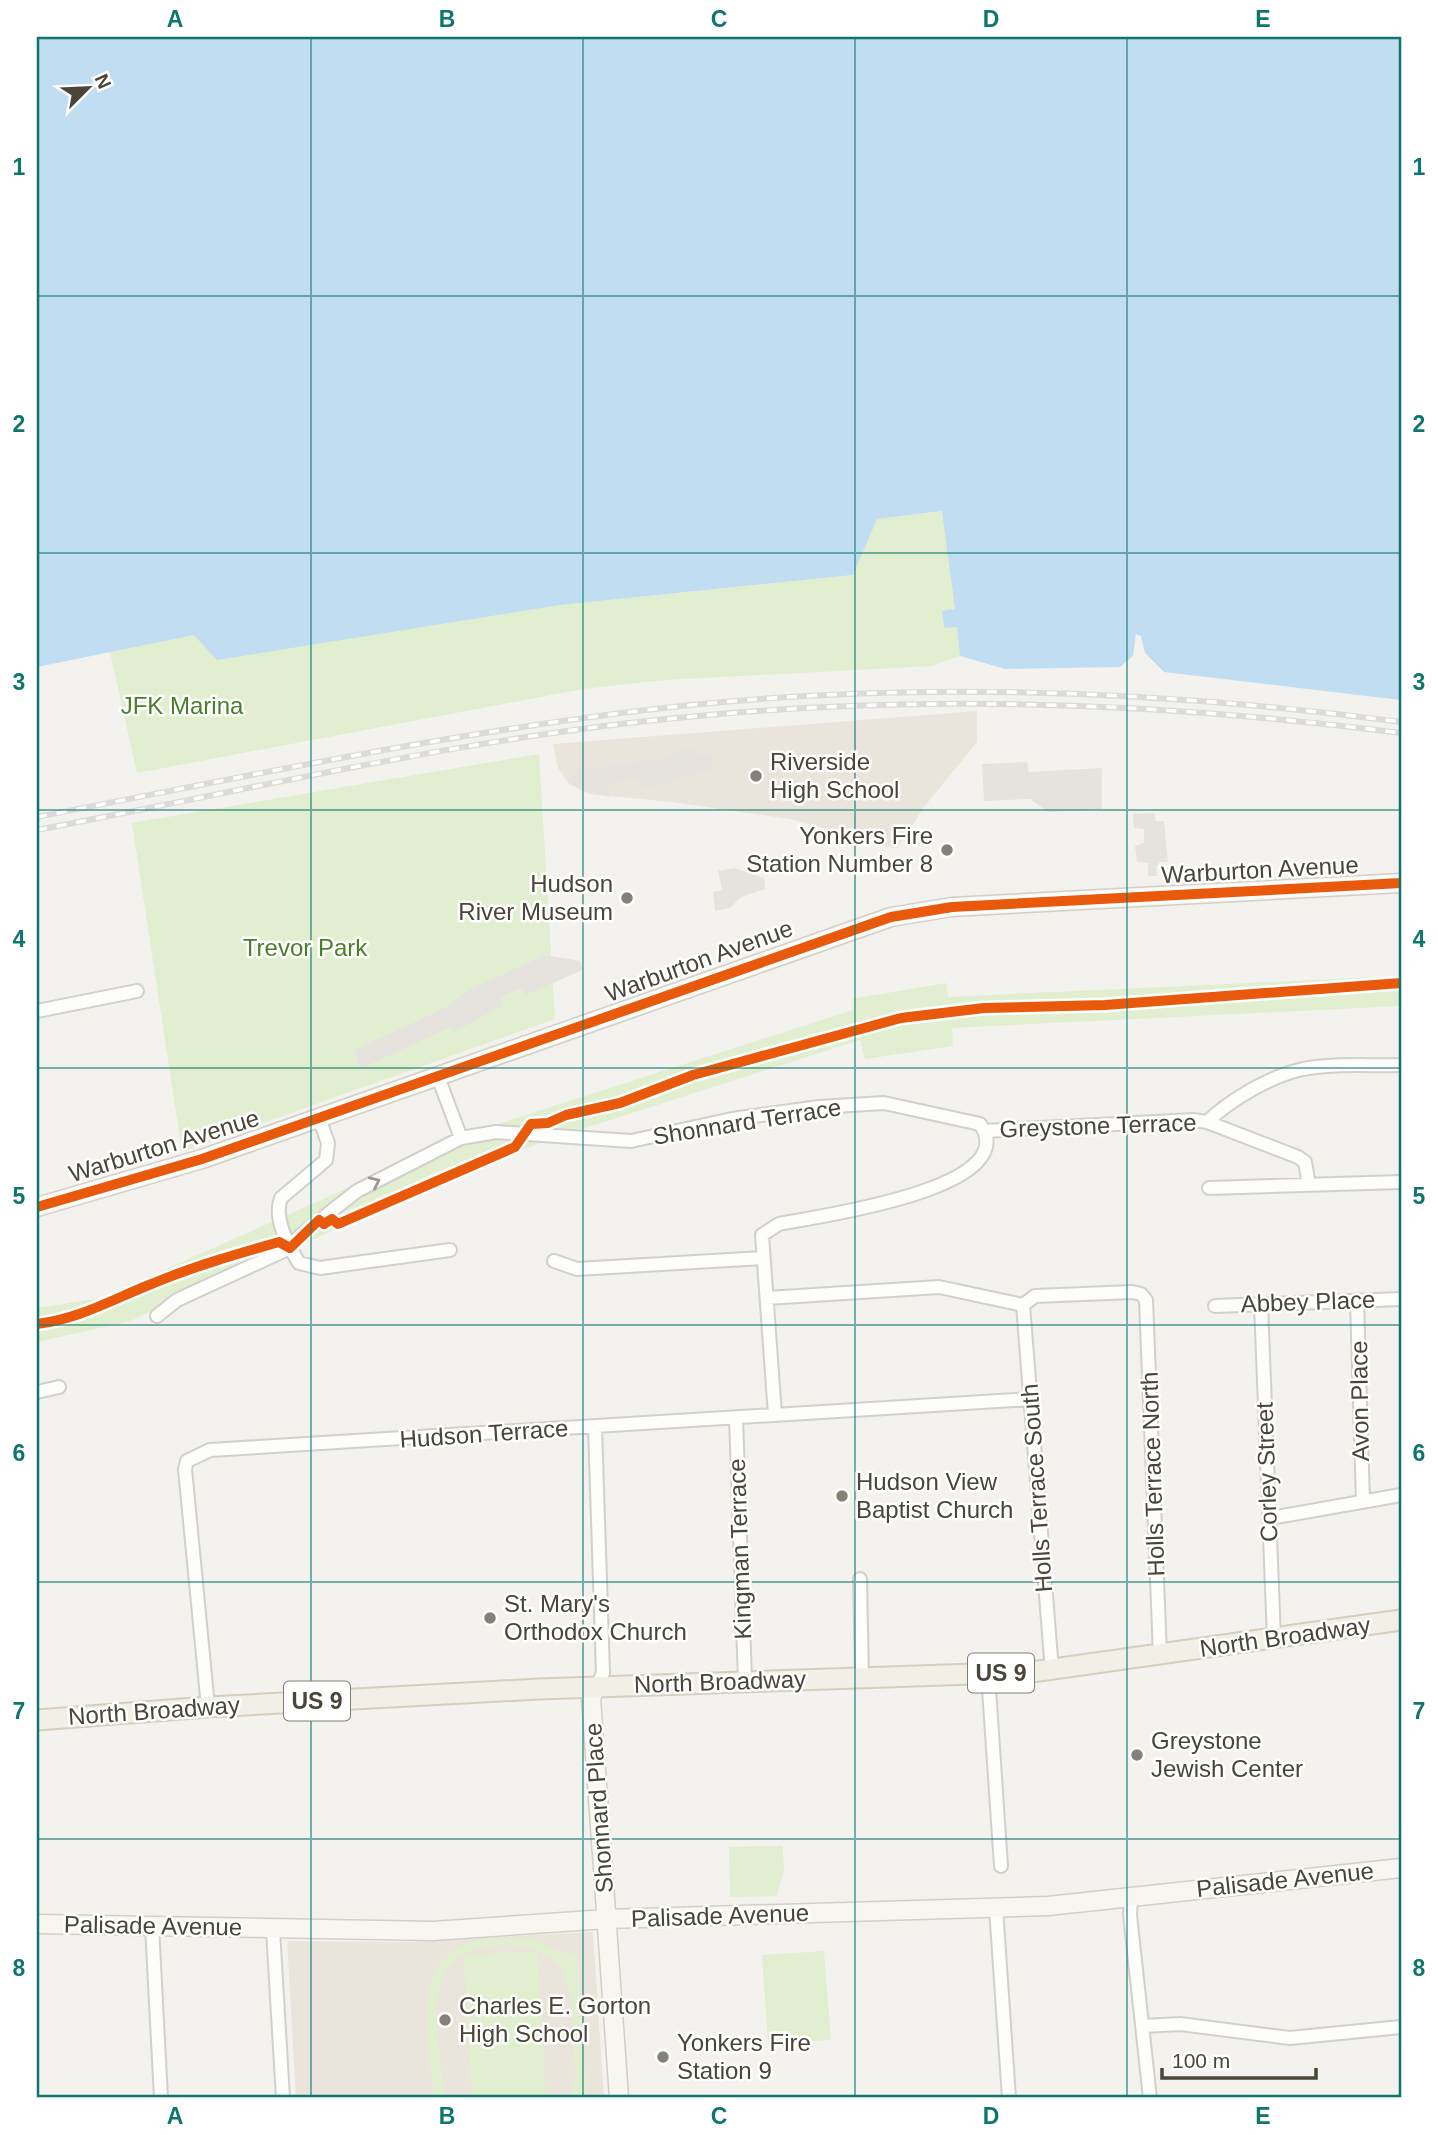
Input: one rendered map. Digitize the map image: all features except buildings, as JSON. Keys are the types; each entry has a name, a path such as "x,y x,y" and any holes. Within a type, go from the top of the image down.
{"main road":[{"name":"North Broadway","path":"37,1720 208,1707 597,1686 1052,1671 1401,1620"}],"street":[{"name":"Warburton Avenue","path":"37,1207 202,1159 891,917 952,907 1401,883"},
{"path":"37,1011 137,991"},
{"path":"1208,1122 1222,1108 1282,1076 1303,1069 1401,1065"},
{"path":"438,1077 461,1138"},
{"name":"Shonnard Terrace","path":"157,1316 177,1300 290,1248 300,1236 357,1191 461,1138 512,1131 631,1141 732,1119 819,1107 884,1103 958,1117 980,1124 985,1131"},
{"path":"319,1118 328,1143 326,1160 281,1198 278,1206 290,1248 299,1263 320,1268 450,1250"},
{"name":"Greystone Terrace","path":"985,1131 1208,1122 1298,1157 1305,1162 1309,1185"},
{"path":"775,1415 762,1235 779,1224 910,1197 974,1167 985,1149 985,1131"},
{"path":"1209,1188 1401,1182"},
{"path":"554,1261 577,1269 764,1258"},
{"path":"767,1298 939,1287 1023,1305"},
{"name":"Holls Terrace North","path":"1023,1305 1035,1296 1141,1294 1147,1313 1160,1656"},
{"name":"Abbey Place","path":"1215,1306 1401,1299"},
{"name":"Avon Place","path":"1357,1301 1363,1502"},
{"name":"Corley Street","path":"1261,1304 1274,1639"},
{"name":"Holls Terrace South","path":"1023,1305 1052,1671"},
{"path":"37,1392 59,1387"},
{"name":"Hudson Terrace","path":"208,1707 187,1461 210,1450 1030,1399"},
{"name":"Kingman Terrace","path":"736,1418 745,1681"},
{"path":"595,1427 603,1673 597,1686"},
{"path":"1270,1518 1401,1495"},
{"path":"860,1579 862,1678"},
{"path":"988,1674 1001,1866"},
{"name":"Shonnard Place","path":"597,1686 591,1698 620,2098"},
{"name":"Palisade Avenue","path":"37,1924 433,1931 607,1919 996,1908 1131,1898 1401,1868"},
{"path":"1131,1898 1130,1915 1150,2098"},
{"path":"996,1908 1009,2098"},
{"path":"152,1926 161,2098"},
{"path":"273,1930 283,2098"},
{"path":"1143,2026 1180,2024 1290,2038 1401,2027"}],"shaded area":[{"name":"Riverside High School","path":"977,711 977,742 924,807 897,849 790,819 672,802 590,794 569,784 558,768 553,744"},
{"path":"692,747 696,755 711,753 714,768 651,788 642,787 638,780 616,782 608,787 610,797 580,790 567,780 577,770 660,759"},
{"path":"1027,762 1029,772 1102,768 1102,809 1048,812 1030,799 984,801 982,764"},
{"path":"1154,813 1156,821 1164,821 1168,862 1160,862 1156,867 1157,876 1148,876 1148,863 1137,862 1135,846 1144,843 1144,829 1134,828 1133,814"},
{"path":"734,868 764,878 765,889 741,897 730,908 715,911 713,892 722,890 718,871"},
{"path":"545,955 580,961 583,970 525,995 521,988 501,997 503,1005 454,1032 451,1027 360,1069 354,1050 443,1009 469,990"},
{"name":"Charles E. Gorton High School","path":"593,1932 604,2098 296,2098 287,1941 408,1942"}],"green space":[{"name":"JFK Marina","path":"943,511 955,609 942,611 944,628 957,626 960,656 932,666 665,680 583,689 137,773 110,652 194,635 560,605 853,575 877,519"},
{"name":"Trevor Park","path":"539,754 555,1019 182,1152 132,823"},
{"path":"1401,976 1401,1006 952,1028 953,1046 865,1059 860,1040 582,1129 492,1126 853,1010 852,999 946,983 948,997"},
{"path":"513,1136 539,1143 308,1241 360,1197 459,1146"},
{"path":"357,1184 262,1255 131,1321 37,1342 37,1308 101,1298"},
{"path":"783,1846 784,1870 777,1896 730,1897 729,1847"},
{"path":"532,1939 559,1951 577,1954 587,2092 584,2098 569,2098 575,2070 571,2003 568,1984 560,1968 548,1957 532,1950 495,1946 460,1956 448,1968 440,1983 436,2022 443,2089 447,2098 436,2098 429,2050 427,2005 438,1966 452,1952 472,1942"},
{"path":"537,1951 546,2098 472,2098 464,1955"},
{"path":"824,1951 831,2040 768,2044 762,1955"}],"water":[{"path":"37,37 1401,37 1401,700 1164,672 1145,653 1141,636 1136,634 1133,656 1120,667 1005,669 960,656 957,627 944,628 942,611 955,609 942,511 877,519 853,575 560,605 217,660 194,635 37,667"}],"railway":[{"path":"37,817 445,739 609,715 780,698 869,693 1047,693 1225,703 1401,722"},
{"path":"37,830 366,765 532,736 698,716 786,709 874,705 1050,705 1226,715 1401,733"}],"cycle path":[{"path":"37,1207 202,1159 891,917 952,907 1401,883"},
{"path":"37,1324 83,1313 169,1277 232,1256 279,1242 290,1248 319,1220 324,1224 332,1219 338,1224 515,1147 531,1124 548,1123 566,1115 620,1103 693,1075 901,1018 984,1008 1105,1005 1401,983"}],"place":[{"name":"Riverside High School","path":"756,776"},
{"name":"Yonkers Fire Station Number 8","path":"947,850"},
{"name":"Hudson River Museum","path":"627,898"},
{"name":"Hudson View Baptist Church","path":"842,1496"},
{"name":"St. Mary's Orthodox Church","path":"490,1618"},
{"name":"Greystone Jewish Center","path":"1137,1755"},
{"name":"Charles E. Gorton High School","path":"445,2020"},
{"name":"Yonkers Fire Station 9","path":"663,2057"}]}
